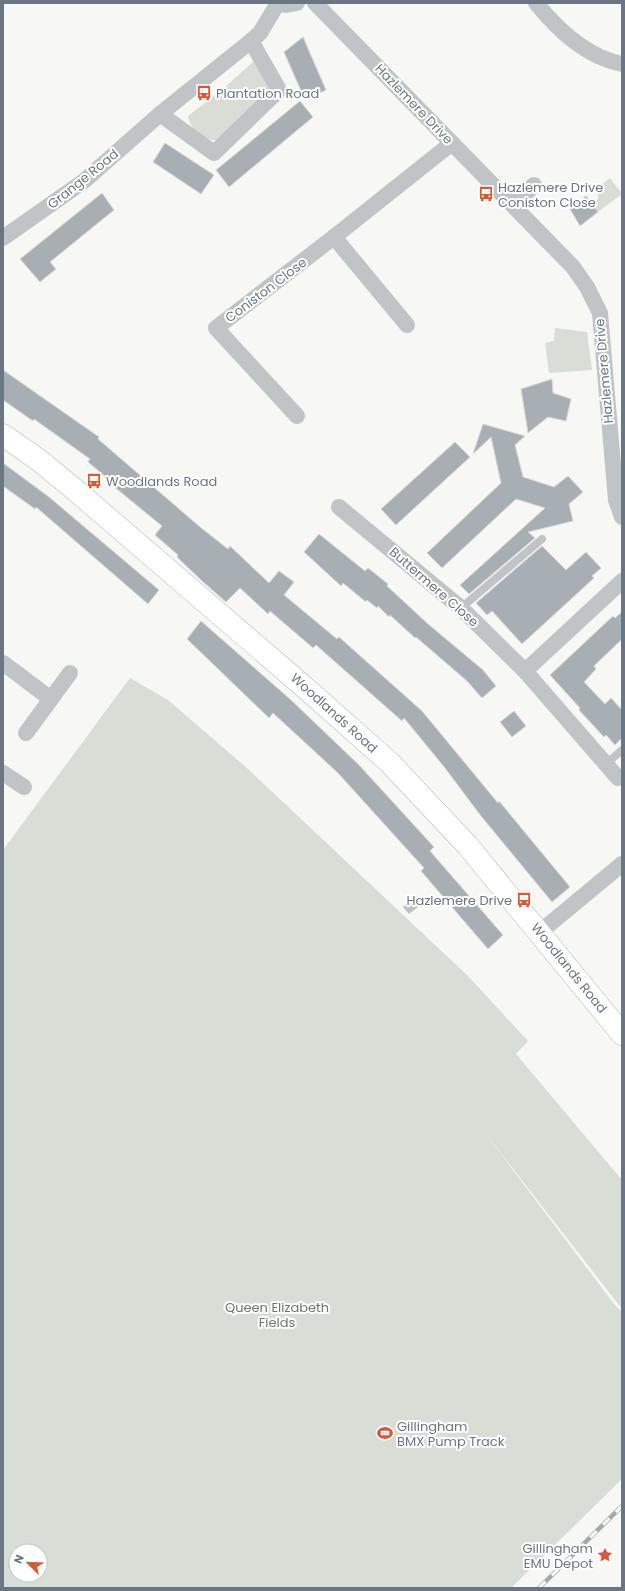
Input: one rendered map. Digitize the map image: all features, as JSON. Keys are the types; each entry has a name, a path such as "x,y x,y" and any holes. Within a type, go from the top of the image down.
{"street":[{"path":"278,3 289,5 297,3"},
{"name":"Grange Road","path":"3,238 84,181 160,114 251,41 260,33 278,3"},
{"name":"Hazlemere Drive","path":"315,3 514,205 578,273 587,287 600,313 616,500 622,517"},
{"path":"536,3 551,22 572,40 597,56 622,64"},
{"path":"160,114 214,153 279,90 251,41"},
{"name":"Coniston Close","path":"297,416 216,328 452,143"},
{"path":"514,205 534,185"},
{"path":"334,237 407,325"},
{"name":"Woodlands Road","path":"3,435 40,461 74,489 374,748 468,846 540,932 622,1034"},
{"name":"Buttermere Close","path":"339,507 461,608 525,671 618,778"},
{"path":"525,671 622,581"},
{"path":"3,663 51,699"},
{"path":"26,733 70,674"},
{"path":"3,773 24,787"},
{"path":"540,932 622,864"}],"lane":[{"path":"461,608 542,539"},
{"path":"606,764 622,750"}],"green space":[{"path":"255,60 271,89 216,140 206,138 194,130 188,116 223,89"},
{"path":"610,178 622,194 598,212 591,204 598,199 598,195 596,192 592,192"},
{"path":"555,328 587,332 592,370 549,373 545,343 554,341"},
{"name":"Queen Elizabeth Fields","path":"130,678 168,700 248,769 468,976 528,1041 516,1054 622,1180 622,1309 479,1125 614,1304 622,1312 622,1479 511,1588 3,1588 3,850"}],"shaded area":[{"path":"416,895 423,903 409,914 403,907"}],"building":[{"path":"303,37 326,90 305,100 284,52"},
{"path":"300,101 313,117 229,187 216,170"},
{"path":"165,143 214,175 201,194 153,162"},
{"path":"102,193 114,210 50,262 56,269 40,282 20,259"},
{"path":"586,196 598,212 580,226 570,209"},
{"path":"3,370 99,437 98,439 200,527 228,549 230,546 269,583 279,571 294,582 284,595 337,639 339,637 422,711 570,887 552,902 481,816 445,768 404,718 402,721 316,645 313,648 270,611 268,614 240,588 226,602 177,557 178,555 155,535 162,526 112,485 113,483 88,462 90,459 34,419 33,421 3,400"},
{"path":"552,379 553,393 571,399 566,421 548,417 528,433 521,389"},
{"path":"483,424 525,436 515,445 523,477 554,487 568,476 583,492 569,504 573,521 528,532 535,538 469,594 460,585 545,508 516,499 442,568 427,553 501,483 491,437 473,454"},
{"path":"455,442 470,457 396,525 381,509"},
{"path":"3,463 49,497 159,590 148,604 36,507 35,509 3,486"},
{"path":"319,534 365,571 368,568 388,584 387,586 428,624 483,670 496,686 482,698 467,681 390,615 389,617 378,606 377,608 367,600 366,602 343,583 341,586 304,552"},
{"path":"542,546 566,570 586,552 601,568 592,576 594,578 522,644 492,611 487,615 476,603"},
{"path":"622,612 622,639 594,666 596,669 584,682 605,704 611,698 622,710 622,738 615,745 606,735 604,737 550,675 613,616 615,618"},
{"path":"201,621 291,700 359,765 434,847 430,851 503,935 488,949 421,871 424,868 338,773 273,713 269,718 187,639"},
{"path":"514,711 526,726 512,737 500,722"}],"railway":[{"path":"539,1588 622,1506"}],"place":[{"name":"Plantation Road","path":"204,93"},
{"name":"Hazlemere Drive Coniston Close","path":"486,194"},
{"name":"Woodlands Road","path":"94,481"},
{"name":"Hazlemere Drive","path":"524,900"},
{"name":"Gillingham BMX Pump Track","path":"385,1433"},
{"name":"Gillingham EMU Depot","path":"605,1555"}]}
